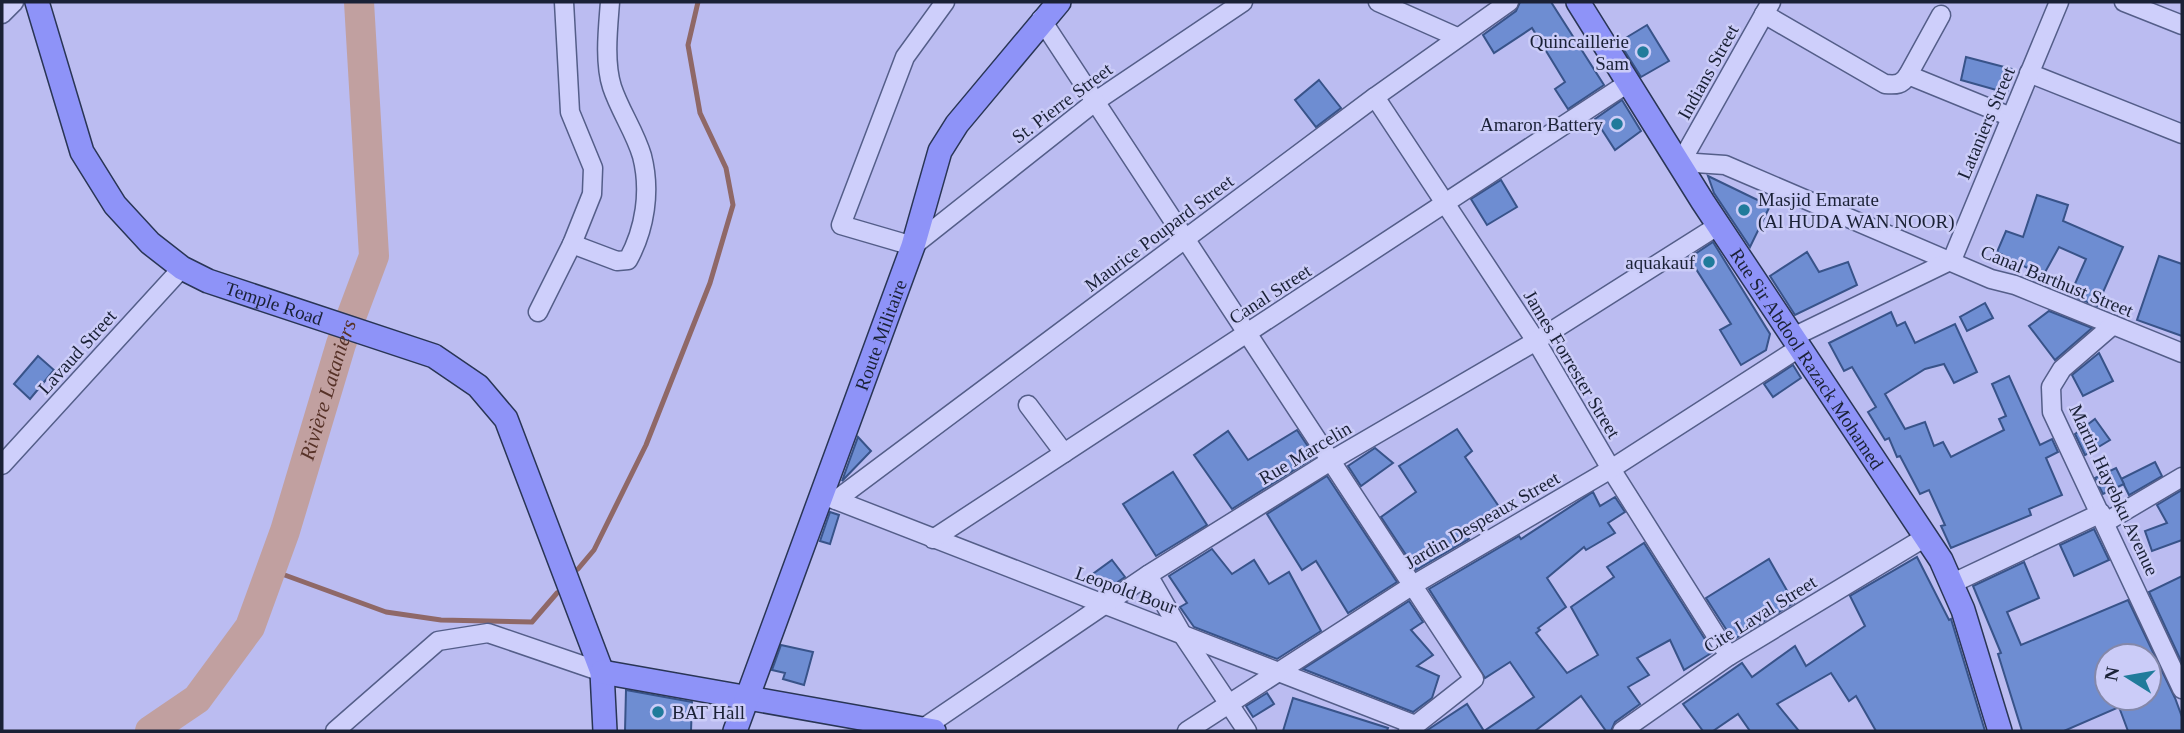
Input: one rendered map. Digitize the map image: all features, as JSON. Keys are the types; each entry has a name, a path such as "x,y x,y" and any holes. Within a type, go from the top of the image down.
{"main road":[{"name":"Temple Road","path":"37,2 82,152 121,212 149,243 183,268 208,281 434,356 478,386 506,419 603,671 605,731"},
{"name":"Route Militaire","path":"735,731 746,695 829,497 913,246 940,151 957,124 1041,19 1059,2"},
{"name":"Rue Sir Abdool Razack Mohamed","path":"1578,2 1719,225 1953,583 2000,731"},
{"path":"603,671 928,730"}],"street":[{"path":"2,13 14,2"},
{"path":"538,312 572,244 592,194 593,168 570,112 564,2"},
{"path":"572,244 617,261 628,260 638,241 647,205 642,157 611,85 608,38 610,2"},
{"path":"913,246 841,225 905,57 945,2"},
{"name":"St. Pierre Street","path":"913,246 1096,101 1244,2"},
{"path":"1378,2 1457,37"},
{"name":"Maurice Poupard Street","path":"829,497 1188,238 1457,37 1510,2"},
{"name":"Lataniers Street","path":"1952,260 2059,2"},
{"path":"2124,2 2182,25"},
{"path":"1768,8 1885,84 1896,85 1904,82 1941,15"},
{"name":"Indians Street","path":"1681,162 1768,8"},
{"path":"1041,19 1188,238 1474,679 1412,728"},
{"path":"2029,73 2182,134"},
{"path":"1908,75 2011,117"},
{"name":"Canal Street","path":"933,539 1446,205 1628,83"},
{"name":"James Forrester Street","path":"1375,97 1536,341 1611,469 1729,656"},
{"name":"Canal Barthust Street","path":"1681,162 1725,165 2182,353"},
{"name":"Rue Marcelin","path":"928,730 1148,575 1332,460 1536,341 1719,225"},
{"name":"Jardin Despeaux Street","path":"1187,731 1413,585 1611,469 1796,342 1952,260"},
{"name":"Lavaud Street","path":"2,465 183,268"},
{"name":"Martin Hayebku Avenue","path":"2113,325 2062,369 2051,387 2052,412 2182,689"},
{"path":"1028,405 1064,453"},
{"path":"1953,583 2103,517 2182,477"},
{"name":"Leopold Bour","path":"829,497 1103,606 1182,634 1412,728"},
{"name":"Cite Laval Street","path":"1622,731 1729,656 1924,538"},
{"path":"1148,575 1182,634 1247,731"},
{"path":"335,731 438,641 488,633 603,671"}],"building":[{"path":"1520,2 1551,2 1604,85 1568,109 1555,89 1565,82 1532,28 1494,53 1483,35 1516,11"},
{"name":"Quincaillerie Sam","path":"1647,25 1669,61 1641,77 1619,42"},
{"path":"1966,57 2012,69 2007,93 1961,80"},
{"path":"1319,80 1341,108 1316,127 1295,100"},
{"name":"Amaron Battery","path":"1622,100 1641,131 1615,150 1595,119"},
{"name":"Masjid Emarate (Al HUDA WAN NOOR)","path":"1708,176 1770,206 1750,247 1714,193"},
{"path":"1501,180 1517,207 1487,225 1471,199"},
{"path":"2037,195 2068,205 2063,221 2123,247 2097,306 2070,295 2086,259 2059,247 2043,276 1997,252 2006,231 2023,237"},
{"path":"1713,242 1770,334 1766,350 1741,365 1720,330 1731,324 1689,258"},
{"path":"1807,252 1819,272 1848,262 1857,285 1795,315 1770,276"},
{"path":"2159,256 2182,264 2182,336 2137,320"},
{"path":"1985,303 1993,318 1967,331 1960,317"},
{"path":"2049,311 2092,328 2055,360 2029,326"},
{"path":"1891,312 1897,326 1905,322 1915,343 1955,324 1977,372 1954,383 1944,364 1925,369 1885,394 1905,429 1925,422 1934,446 1943,442 1951,457 2004,430 1999,419 2006,416 1992,384 2009,376 2040,445 2052,439 2058,452 2046,458 2062,495 2029,509 2031,515 1951,548 1941,526 1945,525 1929,490 1920,494 1900,456 1897,457 1889,438 1885,440 1868,412 1876,407 1852,367 1844,371 1829,343"},
{"path":"2099,353 2113,381 2083,396 2072,375"},
{"path":"38,356 54,370 30,399 14,384"},
{"path":"1793,365 1801,378 1773,397 1764,384"},
{"path":"2095,419 2110,440 2085,455 2075,434"},
{"path":"1457,429 1472,451 1465,457 1502,511 1467,536 1469,539 1416,570 1381,517 1416,492 1399,466"},
{"path":"1297,430 1315,457 1232,509 1194,455 1228,431 1248,460"},
{"path":"858,437 871,451 842,481"},
{"path":"1375,448 1393,463 1361,486 1348,466"},
{"path":"2155,462 2162,476 2129,495 2121,479"},
{"path":"2116,468 2124,484 2103,494 2095,478"},
{"path":"1173,472 1207,525 1156,556 1123,504"},
{"path":"1327,476 1397,582 1348,613 1316,561 1302,570 1267,514"},
{"path":"2182,490 2182,540 2152,551 2145,531 2167,523 2157,505"},
{"path":"1593,492 1600,506 1615,497 1625,512 1608,523 1615,533 1586,550 1584,547 1547,578 1566,607 1538,628 1540,630 1536,633 1567,673 1598,655 1571,607 1614,577 1607,567 1644,543 1713,652 1684,670 1670,640 1637,658 1649,675 1628,687 1640,704 1615,722 1611,731 1606,731 1581,696 1535,731 1484,731 1534,697 1510,662 1485,678 1429,589 1519,536 1521,539"},
{"path":"830,512 839,515 830,544 820,541"},
{"path":"2094,529 2109,560 2074,576 2060,545"},
{"path":"1212,549 1232,574 1254,560 1269,584 1289,572 1321,631 1277,659 1194,627 1180,607 1187,603 1169,576"},
{"path":"1917,557 1949,620 1951,619 1985,731 1876,731 1856,696 1849,701 1831,673 1777,704 1799,731 1750,731 1738,714 1713,731 1703,731 1683,704 1742,663 1752,677 1795,646 1806,666 1865,626 1850,596"},
{"path":"1769,559 1794,603 1733,640 1706,598"},
{"path":"1112,560 1125,577 1103,592 1090,576"},
{"path":"2024,562 2039,598 2007,612 2021,645 2128,600 2148,642 2093,642 2093,712 2108,712 2064,731 2022,731 1998,654 2001,653 1973,586"},
{"path":"2182,576 2182,663 2149,592"},
{"path":"1409,601 1423,622 1411,630 1433,655 1417,666 1439,676 1432,698 1413,712 1303,669"},
{"path":"781,645 813,652 804,685 783,679 785,673 772,670"},
{"path":"2163,673 2182,717 2182,731 2128,731 2121,712 2163,712"},
{"name":"BAT Hall","path":"626,690 692,702 691,731 625,731"},
{"path":"1267,693 1274,704 1253,717 1246,706"},
{"path":"1293,698 1388,728 1387,731 1283,731"},
{"path":"1467,704 1484,731 1426,731"}],"waterway":[{"name":"Rivière Lataniers","path":"150,731 197,699 250,627 285,531 341,344 374,256 359,2"},
{"path":"578,569 594,550 646,445 710,283 733,205 726,168 700,113 688,45 698,2"},
{"path":"271,570 386,612 441,620 532,622 557,593"}],"place":[{"name":"Quincaillerie Sam","path":"1643,52"},
{"name":"Amaron Battery","path":"1617,124"},
{"name":"Masjid Emarate (Al HUDA WAN NOOR)","path":"1744,210"},
{"name":"aquakauf","path":"1709,262"},
{"name":"BAT Hall","path":"658,712"}]}
